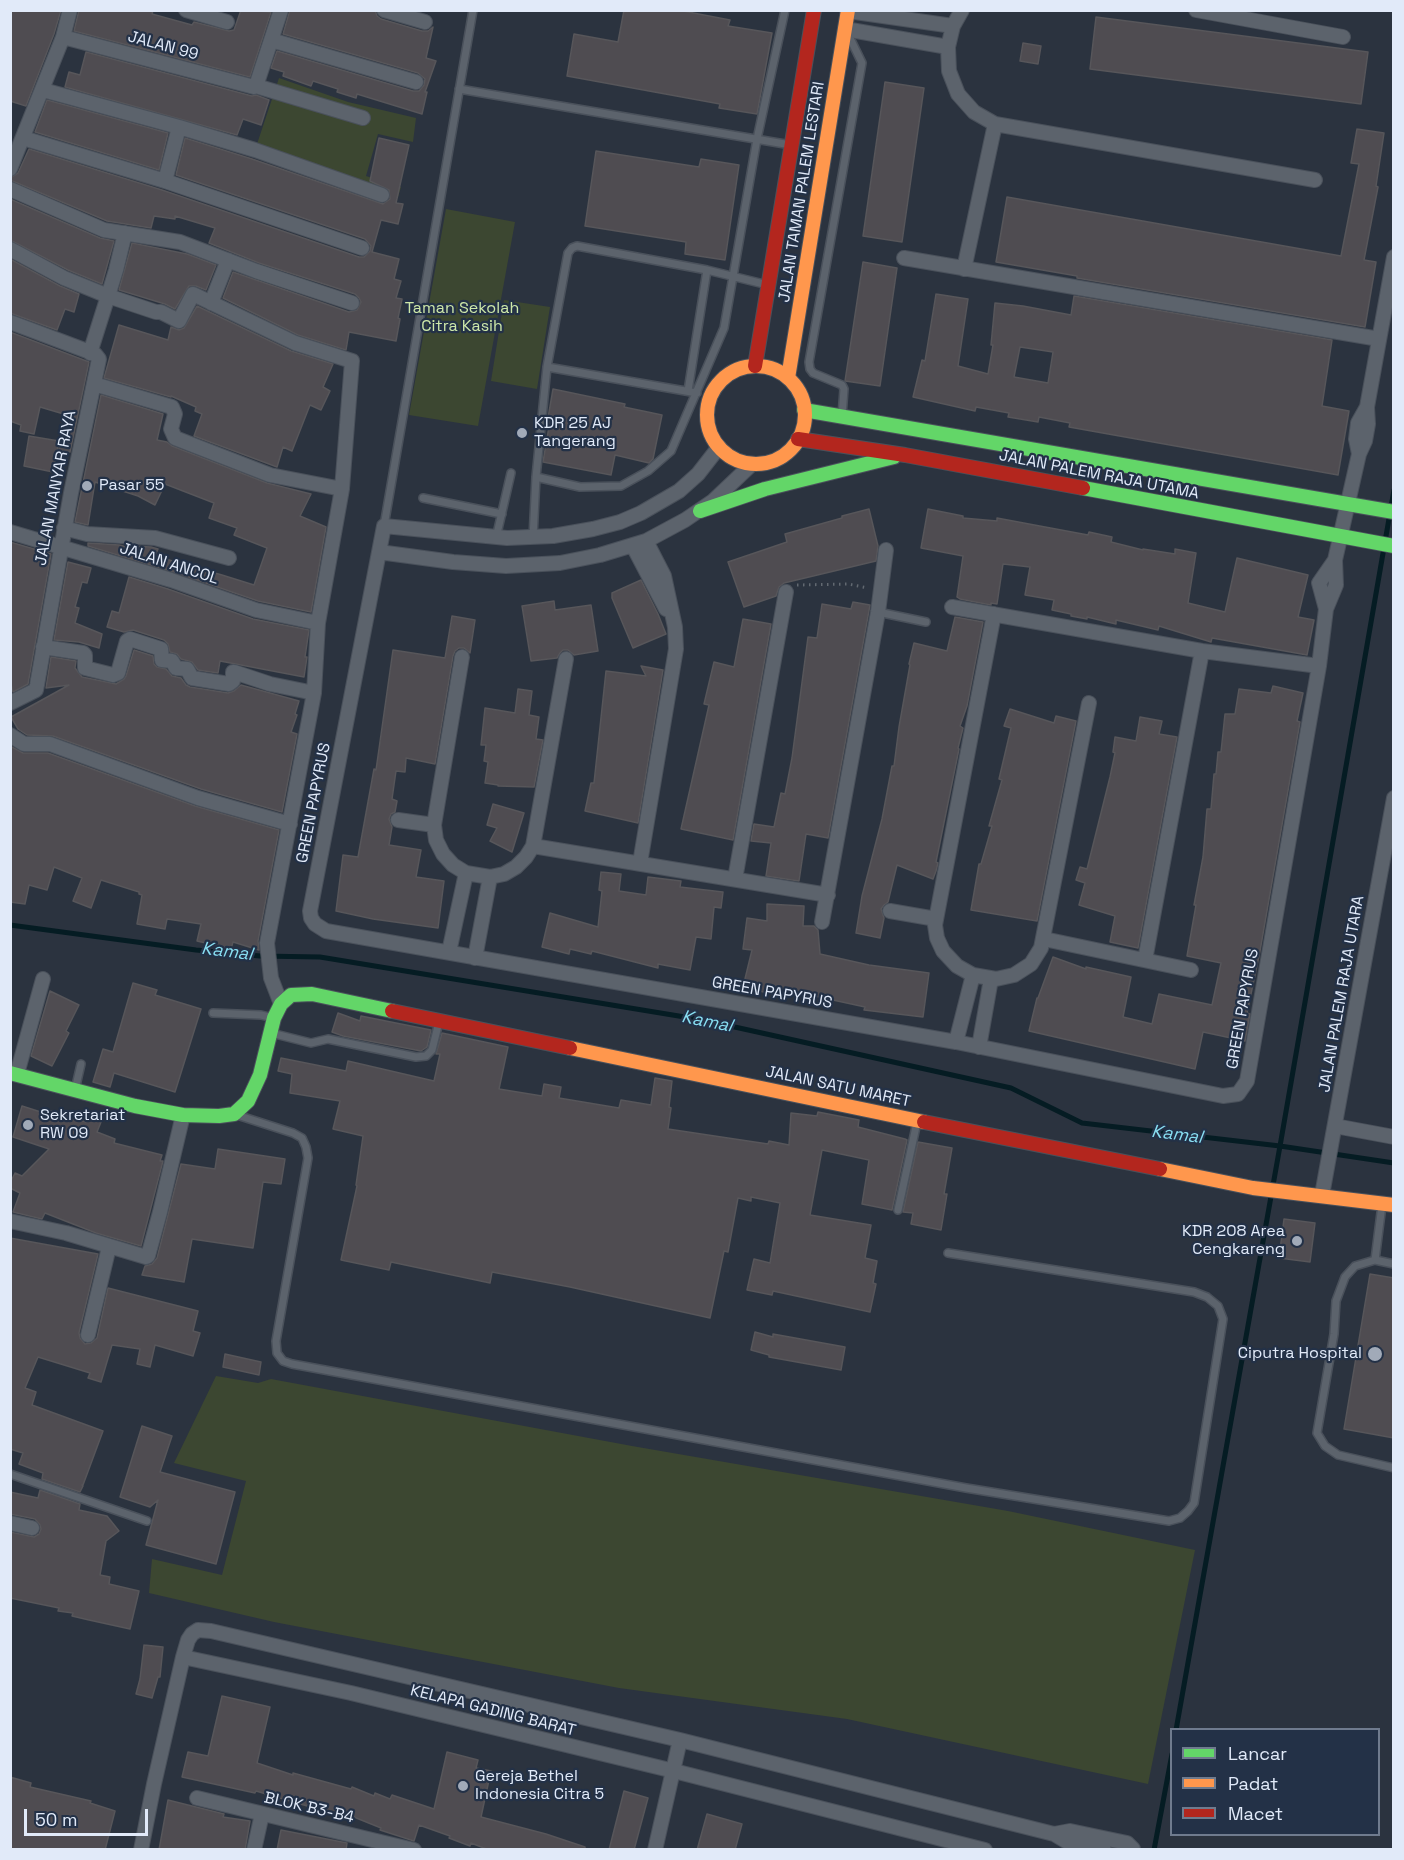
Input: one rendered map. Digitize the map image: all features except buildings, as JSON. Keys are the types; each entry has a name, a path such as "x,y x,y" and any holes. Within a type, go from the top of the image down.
{"street":[{"path":"10,170 63,37 70,10"},
{"path":"186,10 226,22"},
{"path":"255,87 281,10"},
{"path":"384,10 425,22"},
{"name":"JALAN TAMAN PALEM LESTARI","path":"755,366 814,10"},
{"path":"962,10 953,26 948,47 949,71 958,94 974,112 995,124 1316,180"},
{"path":"1196,10 1343,37"},
{"path":"848,11 953,26"},
{"name":"JALAN TAMAN PALEM LESTARI","path":"788,378 848,11"},
{"path":"845,29 948,47"},
{"name":"JALAN 99","path":"63,37 363,118"},
{"path":"271,40 416,82"},
{"path":"43,90 179,127 297,164 382,195"},
{"path":"964,269 995,124"},
{"path":"165,182 179,127"},
{"path":"23,138 165,182 362,248"},
{"path":"10,189 104,230 180,242 352,303"},
{"path":"10,322 90,353 125,233"},
{"path":"10,249 64,278 108,296 161,312 179,321 193,294 295,343 352,361 342,489 318,623 314,693 267,943 271,978 281,1004 274,1018 260,1075 248,1101 234,1113 219,1116 183,1115 135,1106 14,1073 43,979"},
{"name":"GREEN PAPYRUS","path":"379,552 310,914 315,924 326,931 956,1042 1223,1096 1238,1094 1247,1081 1319,666 1326,609 1336,585 1335,560 1359,454 1356,439 1358,423 1367,407 1394,257"},
{"path":"904,258 1379,339"},
{"path":"211,303 228,260"},
{"name":"JALAN MANYAR RAYA","path":"10,703 36,690 64,528 99,359 95,354 90,353"},
{"path":"755,366 773,369 788,378 799,393 804,410 804,425 798,439 782,457 770,462 752,464 734,458 719,447 712,437 707,413 711,395 726,375 743,367 755,366"},
{"path":"94,384 172,407 175,414 171,429 175,438 270,475 342,489"},
{"name":"JALAN PALEM RAJA UTAMA","path":"804,410 1387,511"},
{"name":"JALAN PALEM RAJA UTAMA","path":"798,439 904,455 1394,546"},
{"path":"719,447 690,482 666,499 620,522 593,530 533,538 496,538 384,526 379,552 453,562 522,566 580,560 640,543 700,511 765,489 904,455"},
{"path":"700,511 752,464"},
{"path":"64,528 87,534 155,538 229,558"},
{"name":"JALAN ANCOL","path":"10,532 171,580 256,610 318,623"},
{"path":"640,543 664,576 675,627 676,649 640,863"},
{"path":"822,922 878,612 886,550"},
{"path":"735,879 786,592"},
{"path":"952,607 1202,651 1319,666"},
{"path":"994,614 936,919 936,932 943,951 957,966 973,975 991,979 1008,977 1025,968 1038,955 1044,939 1089,703"},
{"path":"43,647 83,653 86,668 113,675 118,673 130,639 161,649 162,660 172,661 176,668 187,669 192,678 229,684 233,681 234,672 270,684 314,693"},
{"path":"1145,960 1202,651"},
{"path":"462,657 434,825 436,840 443,854 453,865 466,873 490,877 504,874 516,867 533,846 566,659"},
{"path":"10,735 24,744 50,744 198,798 291,824"},
{"name":"JALAN PALEM RAJA UTARA","path":"1323,1189 1394,798"},
{"path":"398,820 434,825"},
{"path":"533,846 828,894"},
{"path":"449,952 466,873"},
{"path":"475,957 490,877"},
{"path":"890,911 936,919"},
{"path":"1044,939 1191,970"},
{"path":"956,1042 973,975"},
{"path":"979,1047 991,979"},
{"name":"JALAN SATU MARET","path":"281,1004 291,995 312,994 1253,1188 1286,1191 1323,1189 1388,1204"},
{"path":"10,1221 66,1233 109,1247 148,1256 183,1115"},
{"path":"1335,1126 1394,1137"},
{"path":"88,1335 109,1247"},
{"path":"10,1523 32,1528"},
{"path":"141,1850 183,1657 188,1640 198,1630 211,1631 680,1740 1054,1834 1069,1843 1104,1850"},
{"name":"KELAPA GADING BARAT","path":"183,1657 351,1693 674,1771 985,1850"},
{"path":"655,1850 680,1740"},
{"name":"BLOK B3-B4","path":"197,1798 414,1850"},
{"path":"254,1850 262,1814"},
{"path":"1054,1834 1070,1831 1127,1844 1132,1849 1143,1849"}],"lane":[{"path":"384,526 473,10"},
{"path":"536,477 580,487 621,486 648,471 671,451 724,328 757,139 784,10"},
{"path":"842,416 844,389 842,385 813,373 809,362 862,63 845,29"},
{"path":"459,89 792,145"},
{"path":"813,224 833,227"},
{"path":"533,538 536,477 547,367 568,253 572,248 577,246 707,270 768,285"},
{"path":"688,391 707,270"},
{"path":"547,367 697,393"},
{"path":"496,538 511,473"},
{"path":"423,498 501,514"},
{"path":"878,612 926,622"},
{"path":"213,1013 261,1015 274,1018"},
{"path":"271,1033 311,1042 328,1039 416,1057 426,1056 432,1050 439,1021"},
{"path":"75,1090 81,1064"},
{"path":"234,1113 293,1133 302,1138 306,1147 308,1158 276,1341 277,1353 283,1361 292,1365 966,1488 1169,1521 1180,1518 1188,1511 1194,1503 1223,1319 1218,1306 1208,1297 1194,1292 948,1253"},
{"path":"898,1210 917,1120"},
{"path":"1375,1260 1388,1204"},
{"path":"1394,1264 1375,1260 1355,1266 1344,1277 1336,1301 1334,1334 1317,1433 1325,1446 1338,1455 1394,1468"},
{"path":"10,1474 147,1521"}],"path":[{"path":"786,592 799,584 848,584 881,591"}],"green space":[{"path":"279,78 348,102 416,118 413,142 378,134 366,176 401,187 398,197 256,147"},
{"name":"Taman Sekolah Citra Kasih","path":"446,209 515,222 478,426 409,415"},
{"path":"504,300 550,307 537,389 491,381"},
{"path":"216,1376 258,1383 271,1379 632,1446 1008,1511 1195,1550 1148,1784 847,1719 619,1688 274,1622 149,1593 152,1559 222,1575 246,1481 174,1463"}],"waterway":[{"path":"1176,1728 1394,490"},
{"name":"Kamal","path":"10,925 196,950 260,956 320,957 703,1020 1011,1088 1082,1123 1280,1146 1394,1163"},
{"path":"1154,1850 1170,1765"}],"traffic: fast":[{"path":"804,410 1394,512"},
{"path":"700,511 765,489 894,457"},
{"path":"1083,488 1394,546"},
{"path":"10,1073 135,1106 183,1115 234,1114 248,1101 260,1075 274,1018 281,1004 291,995 312,994 392,1011"}],"traffic: slow":[{"path":"788,378 848,10"},
{"path":"756,366 775,370 791,380 801,396 805,415 801,434 791,450 775,460 756,464 737,460 721,450 711,434 707,415 711,396 721,380 737,370 756,366"},
{"path":"570,1048 924,1122"},
{"path":"1160,1169 1253,1188 1394,1205"}],"traffic: jam":[{"path":"755,366 814,10"},
{"path":"798,439 905,455 1083,488"},
{"path":"392,1011 570,1048"},
{"path":"924,1122 1160,1169"}],"place":[{"name":"KDR 25 AJ Tangerang","path":"522,433"},
{"name":"Pasar 55","path":"87,486"},
{"name":"Sekretariat RW 09","path":"28,1125"},
{"name":"KDR 208 Area Cengkareng","path":"1297,1241"},
{"name":"Ciputra Hospital","path":"1375,1354"},
{"name":"Gereja Bethel Indonesia Citra 5","path":"463,1786"}]}
